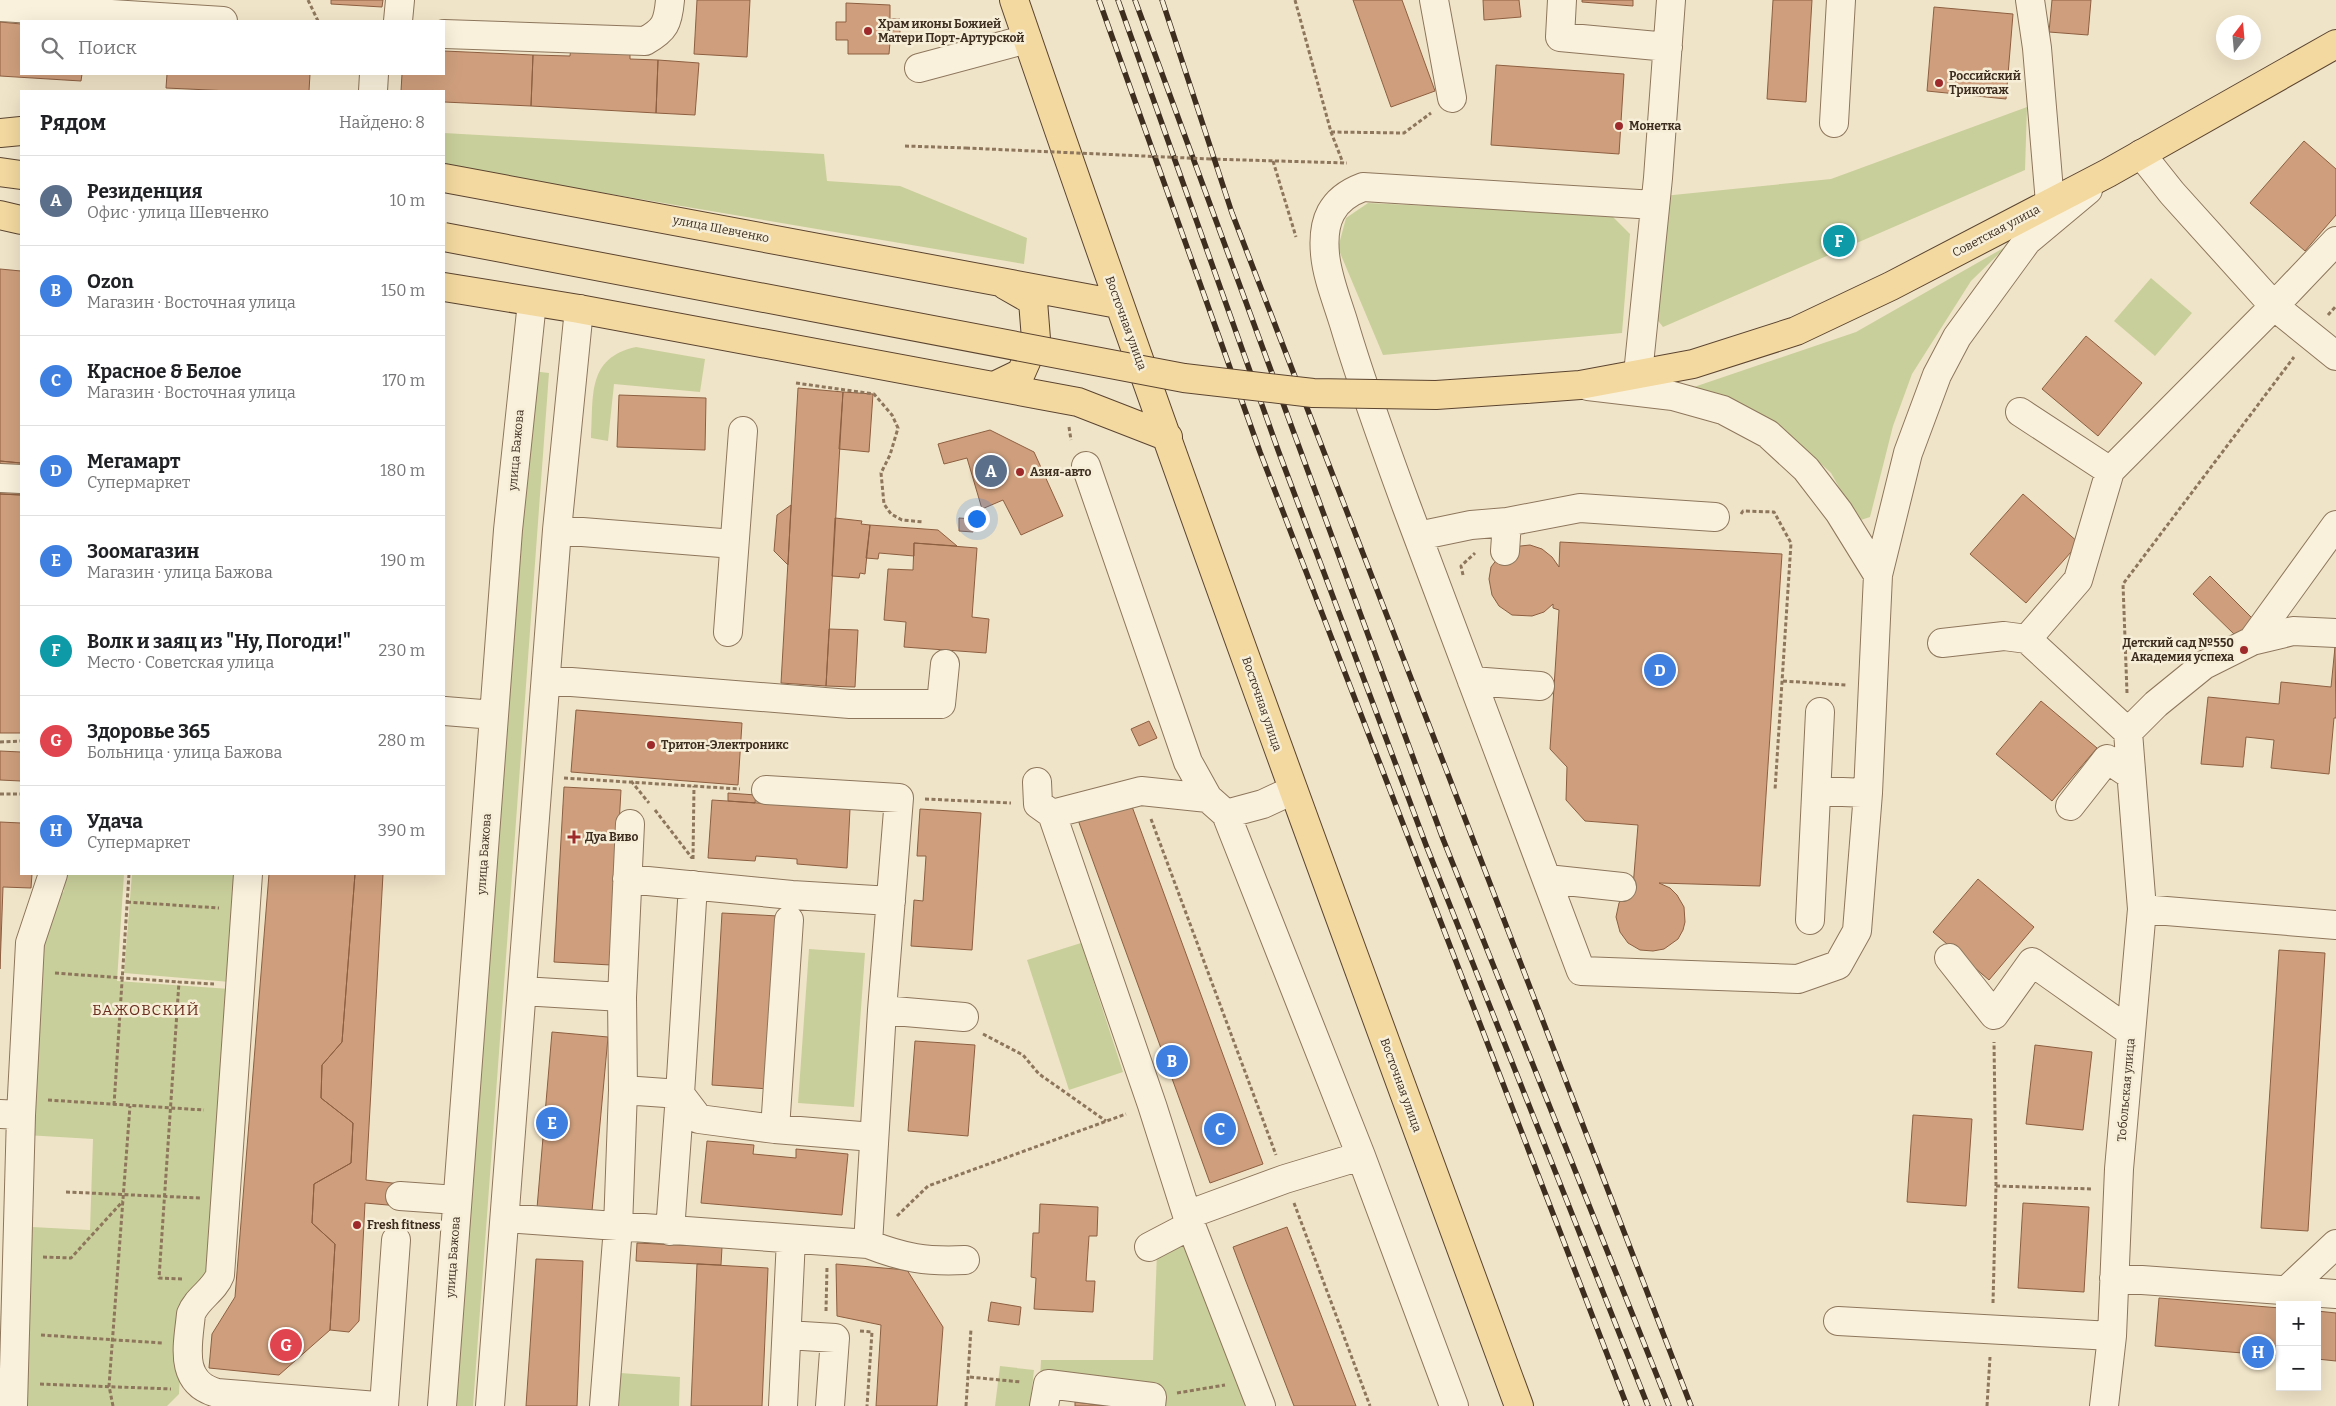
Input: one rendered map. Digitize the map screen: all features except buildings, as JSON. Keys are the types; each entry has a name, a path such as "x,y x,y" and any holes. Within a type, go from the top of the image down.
{"main road":[{"name":"Восточная улица","path":"1014,0 1118,304 1168,437 1293,790 1518,1406"},
{"name":"Советская улица","path":"445,237 1184,378 1313,393 1436,396 1580,385 1693,364 1796,331 1891,286 2108,173 2336,44"},
{"path":"0,133 20,131"},
{"path":"0,172 20,175"},
{"name":"улица Шевченко","path":"445,178 1118,304"},
{"path":"0,215 20,220"},
{"path":"994,386 1021,373 1036,339 1033,301 998,281"},
{"path":"445,287 579,309 1078,402 1168,437"}],"street":[{"path":"398,20 400,0"},
{"path":"445,34 645,41 660,32 669,17 670,0"},
{"path":"1434,0 1452,98"},
{"path":"1562,0 1560,37 1668,47"},
{"path":"1638,374 1655,205 1671,0"},
{"path":"1834,123 1840,0"},
{"path":"2030,0 2037,48 2050,203"},
{"path":"0,7 84,6 214,20"},
{"path":"919,68 1027,39"},
{"path":"373,90 374,75"},
{"path":"2141,154 2172,193 2274,306 2336,356"},
{"path":"1655,205 1363,187 1340,199 1332,210 1327,222 1325,238 1327,267 1367,400 1581,972 1798,979 1838,965 1857,931 1868,793 1878,575 1908,453 1937,374 1958,337 2027,241 2108,173"},
{"path":"2027,639 2078,580 2110,471 2336,241"},
{"name":"улица Бажова","path":"442,1406 508,530 532,302"},
{"path":"490,1406 558,530 579,309"},
{"path":"1580,385 1673,396 1724,410 1768,434 1806,469 1839,512 1878,575"},
{"path":"2020,412 2110,471"},
{"path":"728,632 743,431"},
{"path":"1086,466 1188,762 1217,806 1360,1156 1454,1406"},
{"path":"0,478 20,479"},
{"path":"1418,536 1471,525 1506,538 1580,508 1727,518"},
{"path":"2252,641 2336,525"},
{"path":"558,530 734,544"},
{"path":"1942,643 2004,636 2027,639 2128,732 2156,704 2204,666 2252,641 2293,631 2336,634"},
{"path":"546,680 850,704 941,704 945,664"},
{"path":"1472,681 1540,686"},
{"path":"445,711 494,715"},
{"path":"1810,920 1820,712"},
{"name":"Тобольская улица","path":"2110,1406 2118,1190 2142,908 2128,732"},
{"path":"2070,806 2107,759 2131,775"},
{"path":"766,790 899,798 873,1137 868,1244"},
{"path":"1261,1406 1189,1220 1152,1105 1042,800 1141,791 1217,806 1263,804 1293,790"},
{"path":"1817,791 1868,793"},
{"path":"604,1406 623,1244 622,997 630,824"},
{"path":"13,1395 17,1255 15,1109 30,943 53,875"},
{"path":"248,875 220,1274 217,1283 194,1307 191,1314 187,1364 199,1386 209,1391 278,1399 377,1406"},
{"path":"627,880 700,877 891,901"},
{"path":"670,1231 680,1094 700,877"},
{"path":"1546,879 1622,887"},
{"path":"2142,908 2336,925"},
{"path":"775,1129 789,920"},
{"path":"1949,958 1994,1015 2032,962 2131,1032"},
{"path":"522,991 622,997"},
{"path":"882,1010 960,1016"},
{"path":"623,1090 680,1094"},
{"path":"680,1094 698,1119 775,1129 873,1137"},
{"path":"1149,1247 1189,1220 1285,1179 1360,1156"},
{"path":"400,1196 457,1200"},
{"path":"505,1218 623,1244 670,1231 868,1244 900,1256 934,1262 965,1260"},
{"path":"783,1406 791,1239"},
{"path":"384,1406 396,1240"},
{"path":"2287,1290 2336,1244"},
{"path":"2114,1278 2336,1294"},
{"path":"1838,1321 2112,1336"},
{"path":"787,1335 835,1338 830,1406"},
{"path":"1046,1395 1151,1401"}],"path":[{"path":"308,0 318,20"},
{"path":"1295,0 1331,132 1343,163"},
{"path":"1331,132 1404,133 1452,98"},
{"path":"906,146 1267,161"},
{"path":"2128,732 2123,584 2310,336 2336,306"},
{"path":"796,383 874,394 882,402 892,415 898,428 890,455 881,473 884,504 891,514 902,520 924,522"},
{"path":"1727,518 1743,511 1774,512 1791,543 1775,790"},
{"path":"1466,584 1460,566 1486,543 1506,538"},
{"path":"0,742 20,741"},
{"path":"563,778 766,790"},
{"path":"630,781 700,877"},
{"path":"694,786 700,877"},
{"path":"1141,791 1370,1406"},
{"path":"0,794 20,794"},
{"path":"899,798 1042,800"},
{"path":"114,1106 129,875"},
{"path":"127,902 246,909"},
{"path":"28,971 240,986"},
{"path":"179,982 159,1278 217,1283"},
{"path":"1987,1406 1992,1330 1996,1186 1994,1015"},
{"path":"960,1016 985,1036 1022,1055 1039,1074 1106,1122"},
{"path":"868,1244 928,1186 1152,1105"},
{"path":"15,1109 130,1106 231,1111"},
{"path":"114,1406 109,1386 130,1106"},
{"path":"1996,1186 2118,1190"},
{"path":"66,1192 226,1199"},
{"path":"17,1255 71,1258 124,1200"},
{"path":"966,1406 970,1377 971,1329"},
{"path":"15,1333 189,1345"},
{"path":"970,1377 1046,1395"},
{"path":"1151,1401 1252,1380"},
{"path":"13,1395 109,1386 209,1391"}],"green space":[{"path":"2027,107 2025,170 1663,327 1651,312 1663,196 1831,179"},
{"path":"445,133 824,154 827,181 900,186 1027,238 1024,264 445,166"},
{"path":"1368,203 1611,215 1630,234 1622,333 1383,355 1338,248 1346,218"},
{"path":"2007,246 1971,281 1912,374 1893,426 1870,517 1858,521 1831,473 1786,432 1691,388 1856,332"},
{"path":"2151,278 2192,313 2155,356 2114,321"},
{"path":"636,347 705,359 700,392 614,384 608,441 591,438 593,394 601,370 608,360 620,352"},
{"path":"532,371 549,373 473,1406 454,1406"},
{"path":"65,875 124,875 117,981 230,989 210,1269 184,1296 179,1394 167,1406 26,1406 32,1227 90,1230 93,1139 25,1135 37,925 64,891"},
{"path":"132,875 238,875 230,982 124,973"},
{"path":"1081,943 1123,1072 1069,1090 1027,960"},
{"path":"809,949 865,953 854,1107 798,1103"},
{"path":"1185,1235 1251,1406 1157,1406 1040,1378 1041,1360 1153,1360 1157,1251"},
{"path":"1000,1366 1034,1370 1030,1406 995,1406"},
{"path":"620,1373 680,1377 679,1406 618,1406"}],"railway":[{"path":"1099,0 1260,452 1627,1406"},
{"path":"1118,0 1278,450 1426,845 1648,1406"},
{"path":"1135,0 1443,839 1669,1406"},
{"path":"1162,0 1232,213 1691,1406"}],"place":[{"name":"Храм иконы Божией Матери Порт-Артурской","path":"868,31"},
{"name":"Российский Трикотаж","path":"1939,83"},
{"name":"Монетка","path":"1619,126"},
{"name":"Волк и заяц из \"Ну, Погоди!\"","path":"1839,241"},
{"name":"Резиденция","path":"991,471"},
{"name":"Азия-авто","path":"1020,472"},
{"name":"Детский сад №550 Академия успеха","path":"2244,650"},
{"name":"Мегамарт","path":"1660,670"},
{"name":"Тритон-Электроникс","path":"651,745"},
{"name":"Дуа Виво","path":"574,837"},
{"name":"Ozon","path":"1172,1061"},
{"name":"Зоомагазин","path":"552,1123"},
{"name":"Красное & Белое","path":"1220,1129"},
{"name":"Fresh fitness","path":"357,1225"},
{"name":"Здоровье 365","path":"286,1345"},
{"name":"Удача","path":"2258,1352"}],"district":[{"name":"БАЖОВСКИЙ","path":"146,1010"}]}
